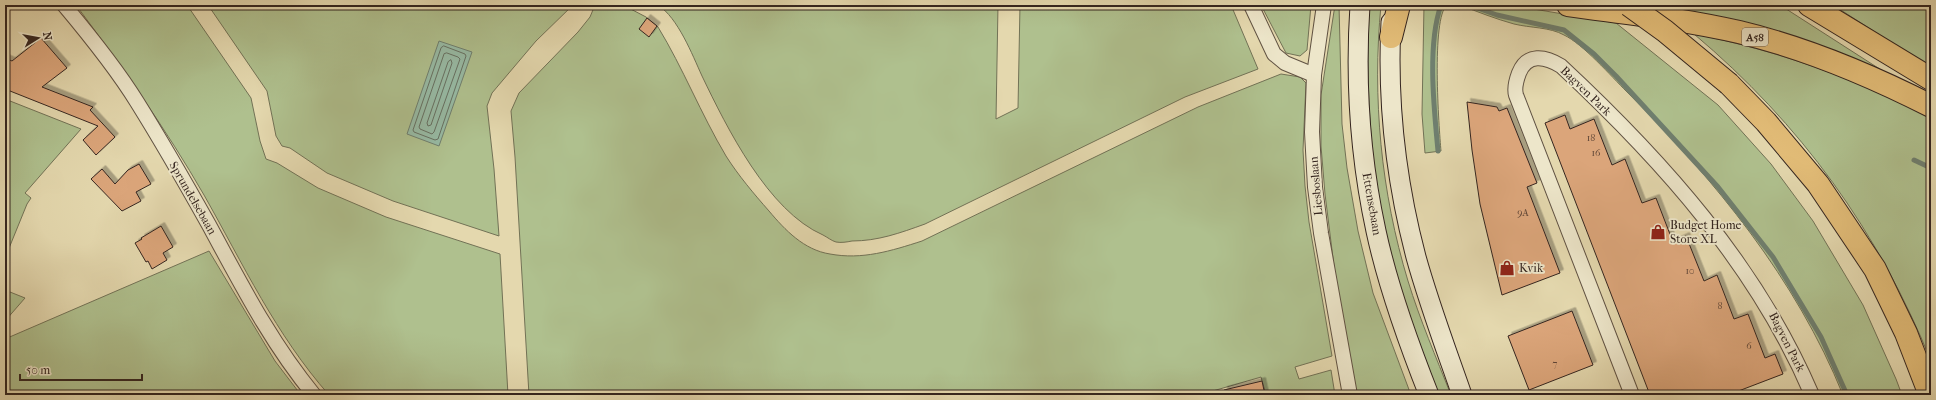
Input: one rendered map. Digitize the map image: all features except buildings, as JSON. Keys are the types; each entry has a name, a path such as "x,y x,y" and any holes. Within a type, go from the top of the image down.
{"highway":[{"path":"1391,37 1399,5"},
{"name":"A58","path":"1568,5 1714,27 1770,41 1819,56 1878,81 1931,106"},
{"path":"1629,5 1665,31 1729,84 1766,122 1818,184 1875,269 1906,333 1930,395"},
{"path":"1809,5 1931,79"}],"main road":[{"name":"Ettensebaan","path":"1360,5 1359,109 1370,202 1388,279 1402,323 1429,395"},
{"path":"1392,5 1392,101 1397,157 1407,216 1422,279 1462,395"}],"street":[{"name":"Sprundelsebaan","path":"64,5 92,38 137,101 208,224 257,314 279,349 314,395"},
{"path":"1251,5 1274,54 1285,63 1314,74"},
{"name":"Liesboslaan","path":"1325,6 1314,74 1312,132 1315,187 1321,233 1350,395"},
{"name":"Bagven Park","path":"1632,395 1516,96 1515,88 1520,71 1524,64 1530,59 1545,58 1561,66 1636,141 1707,221 1763,298 1799,364 1812,395"}],"shaded area":[{"path":"76,5 187,5 251,98 260,141 266,159 277,163 318,188 386,217 500,254 508,395 329,395 310,372 276,324 204,195 159,122"},
{"path":"208,5 573,5 536,41 492,93 487,106 499,236 393,201 327,173 290,148 282,146 276,136 267,91"},
{"path":"595,5 623,5 646,17 658,27 676,59 708,124 726,156 746,184 788,232 803,244 821,252 842,256 876,254 922,241 1198,107 1281,74 1300,77 1306,83 1303,150 1309,222 1332,356 1295,367 1299,379 1331,370 1335,395 1266,395 1261,377 1199,395 529,395 511,111 519,93 578,32 590,17"},
{"path":"658,5 998,5 996,119 1018,108 1020,5 1231,5 1258,69 1185,97 925,224 871,240 838,242 831,240 803,223 784,207 767,188 737,143 702,76 684,37 672,18"},
{"path":"1261,5 1311,5 1307,50 1300,56 1286,53"},
{"path":"1335,5 1339,5 1342,124 1347,168 1358,231 1373,293 1411,395 1356,395 1335,274 1325,194 1321,146 1321,95"},
{"path":"1369,5 1381,5 1378,40 1378,110 1385,179 1391,213 1408,281 1428,338 1451,395 1439,395 1402,291 1384,228 1375,172 1368,89"},
{"path":"1424,5 1447,5 1442,14 1439,30 1437,74 1441,151 1425,153 1422,114"},
{"path":"1460,5 1510,5 1616,23 1718,105 1771,164 1813,221 1863,305 1902,395 1843,395 1824,352 1802,311 1777,271 1750,233 1722,196 1691,160 1605,69 1580,45 1558,32 1514,24"},
{"path":"1657,5 1780,5 1903,84 1670,15"},
{"path":"1833,5 1931,5 1931,68"},
{"path":"1694,34 1756,48 1816,67 1874,90 1931,117 1931,361 1910,313 1887,268 1861,224 1833,182 1769,105 1733,69"},
{"path":"5,99 81,129 25,193 31,198 27,204 5,258"},
{"path":"209,251 275,361 301,395 5,395 5,339"},
{"path":"5,290 25,298 5,321"}],"water":[{"path":"439,41 472,52 439,146 407,134"}],"waterway":[{"path":"1438,151 1433,57 1434,39 1441,5"},
{"path":"1469,5 1497,15 1564,30 1594,54 1616,76 1718,187 1773,257 1821,337 1847,395"},
{"path":"1914,160 1931,168"}],"place":[{"name":"Budget Home Store XL","path":"1658,232"},
{"name":"Kvik","path":"1507,268"}]}
